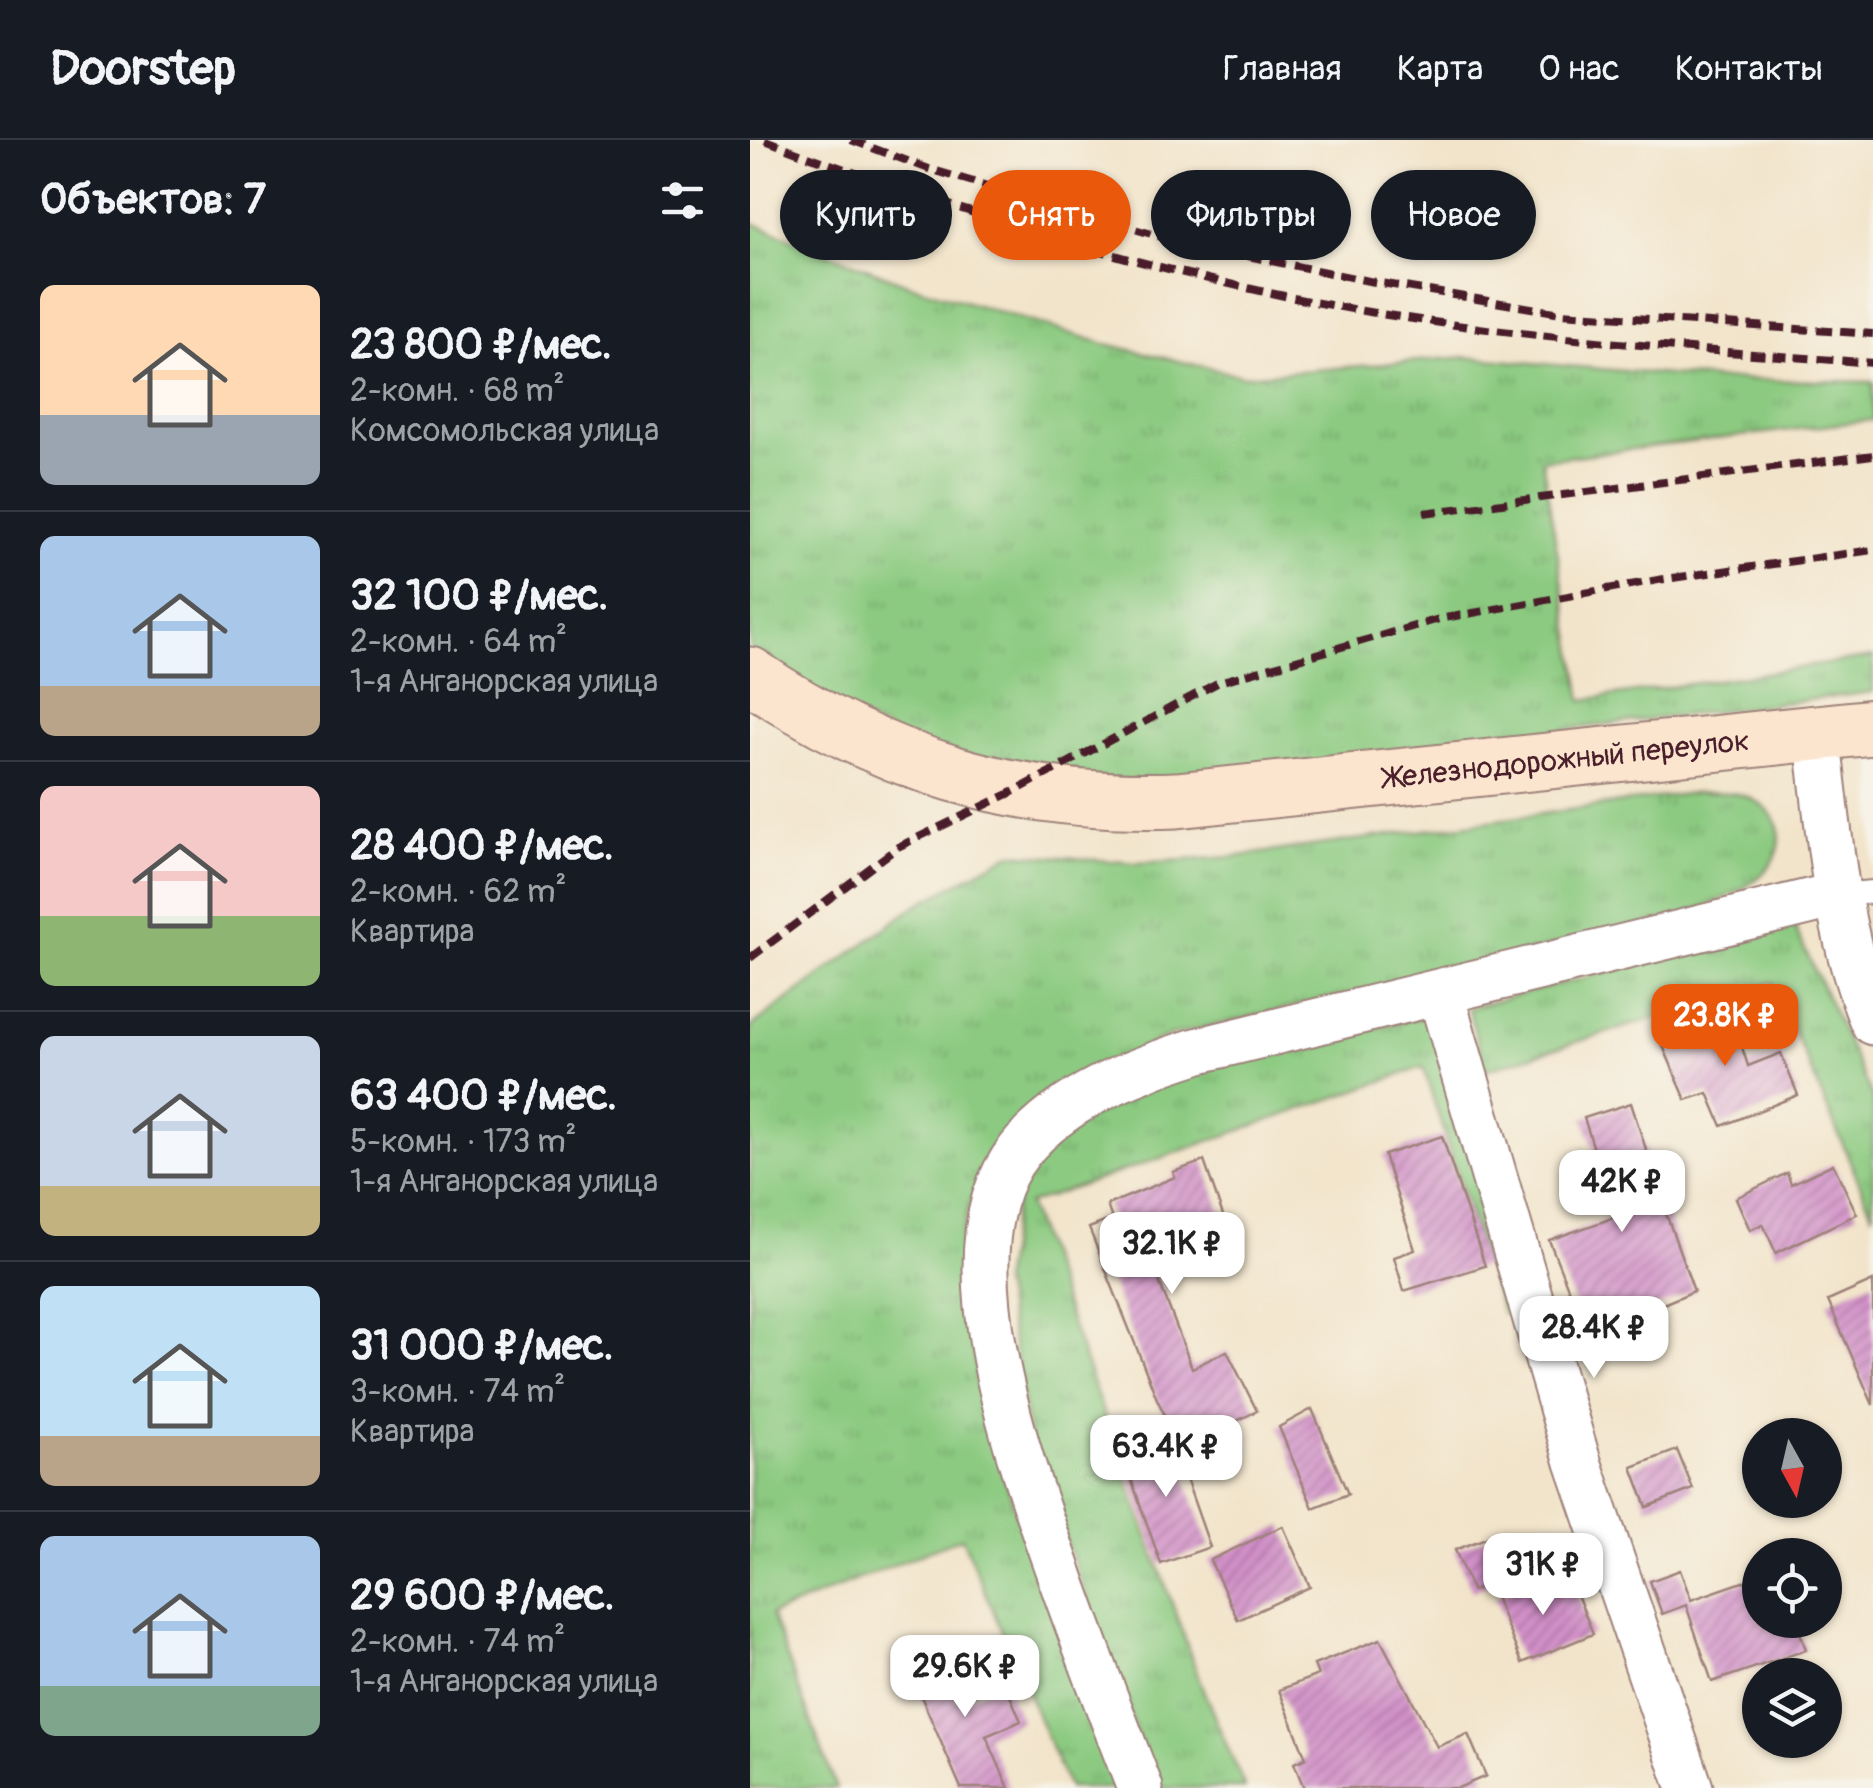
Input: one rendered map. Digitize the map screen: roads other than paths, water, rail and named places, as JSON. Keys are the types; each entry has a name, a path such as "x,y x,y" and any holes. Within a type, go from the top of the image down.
{"street":[{"name":"Железнодорожный переулок","path":"750,675 810,714 884,751 985,782 1082,799 1129,802 1873,727"},
{"path":"1817,733 1855,894 1854,976 1873,1022"},
{"path":"1140,1788 1028,1485 994,1355 986,1246 994,1202 1020,1150 1061,1114 1104,1086 1196,1051 1855,894"},
{"path":"1440,992 1578,1462 1690,1788"}],"railway":[{"path":"765,140 913,193 1063,240 1292,298 1494,330 1873,363"},
{"path":"851,140 929,169 1179,242 1369,281 1561,313 1873,334"},
{"path":"1424,513 1873,455"},
{"path":"750,958 898,847 1019,789 1219,682 1439,619 1658,580 1873,550"}]}
